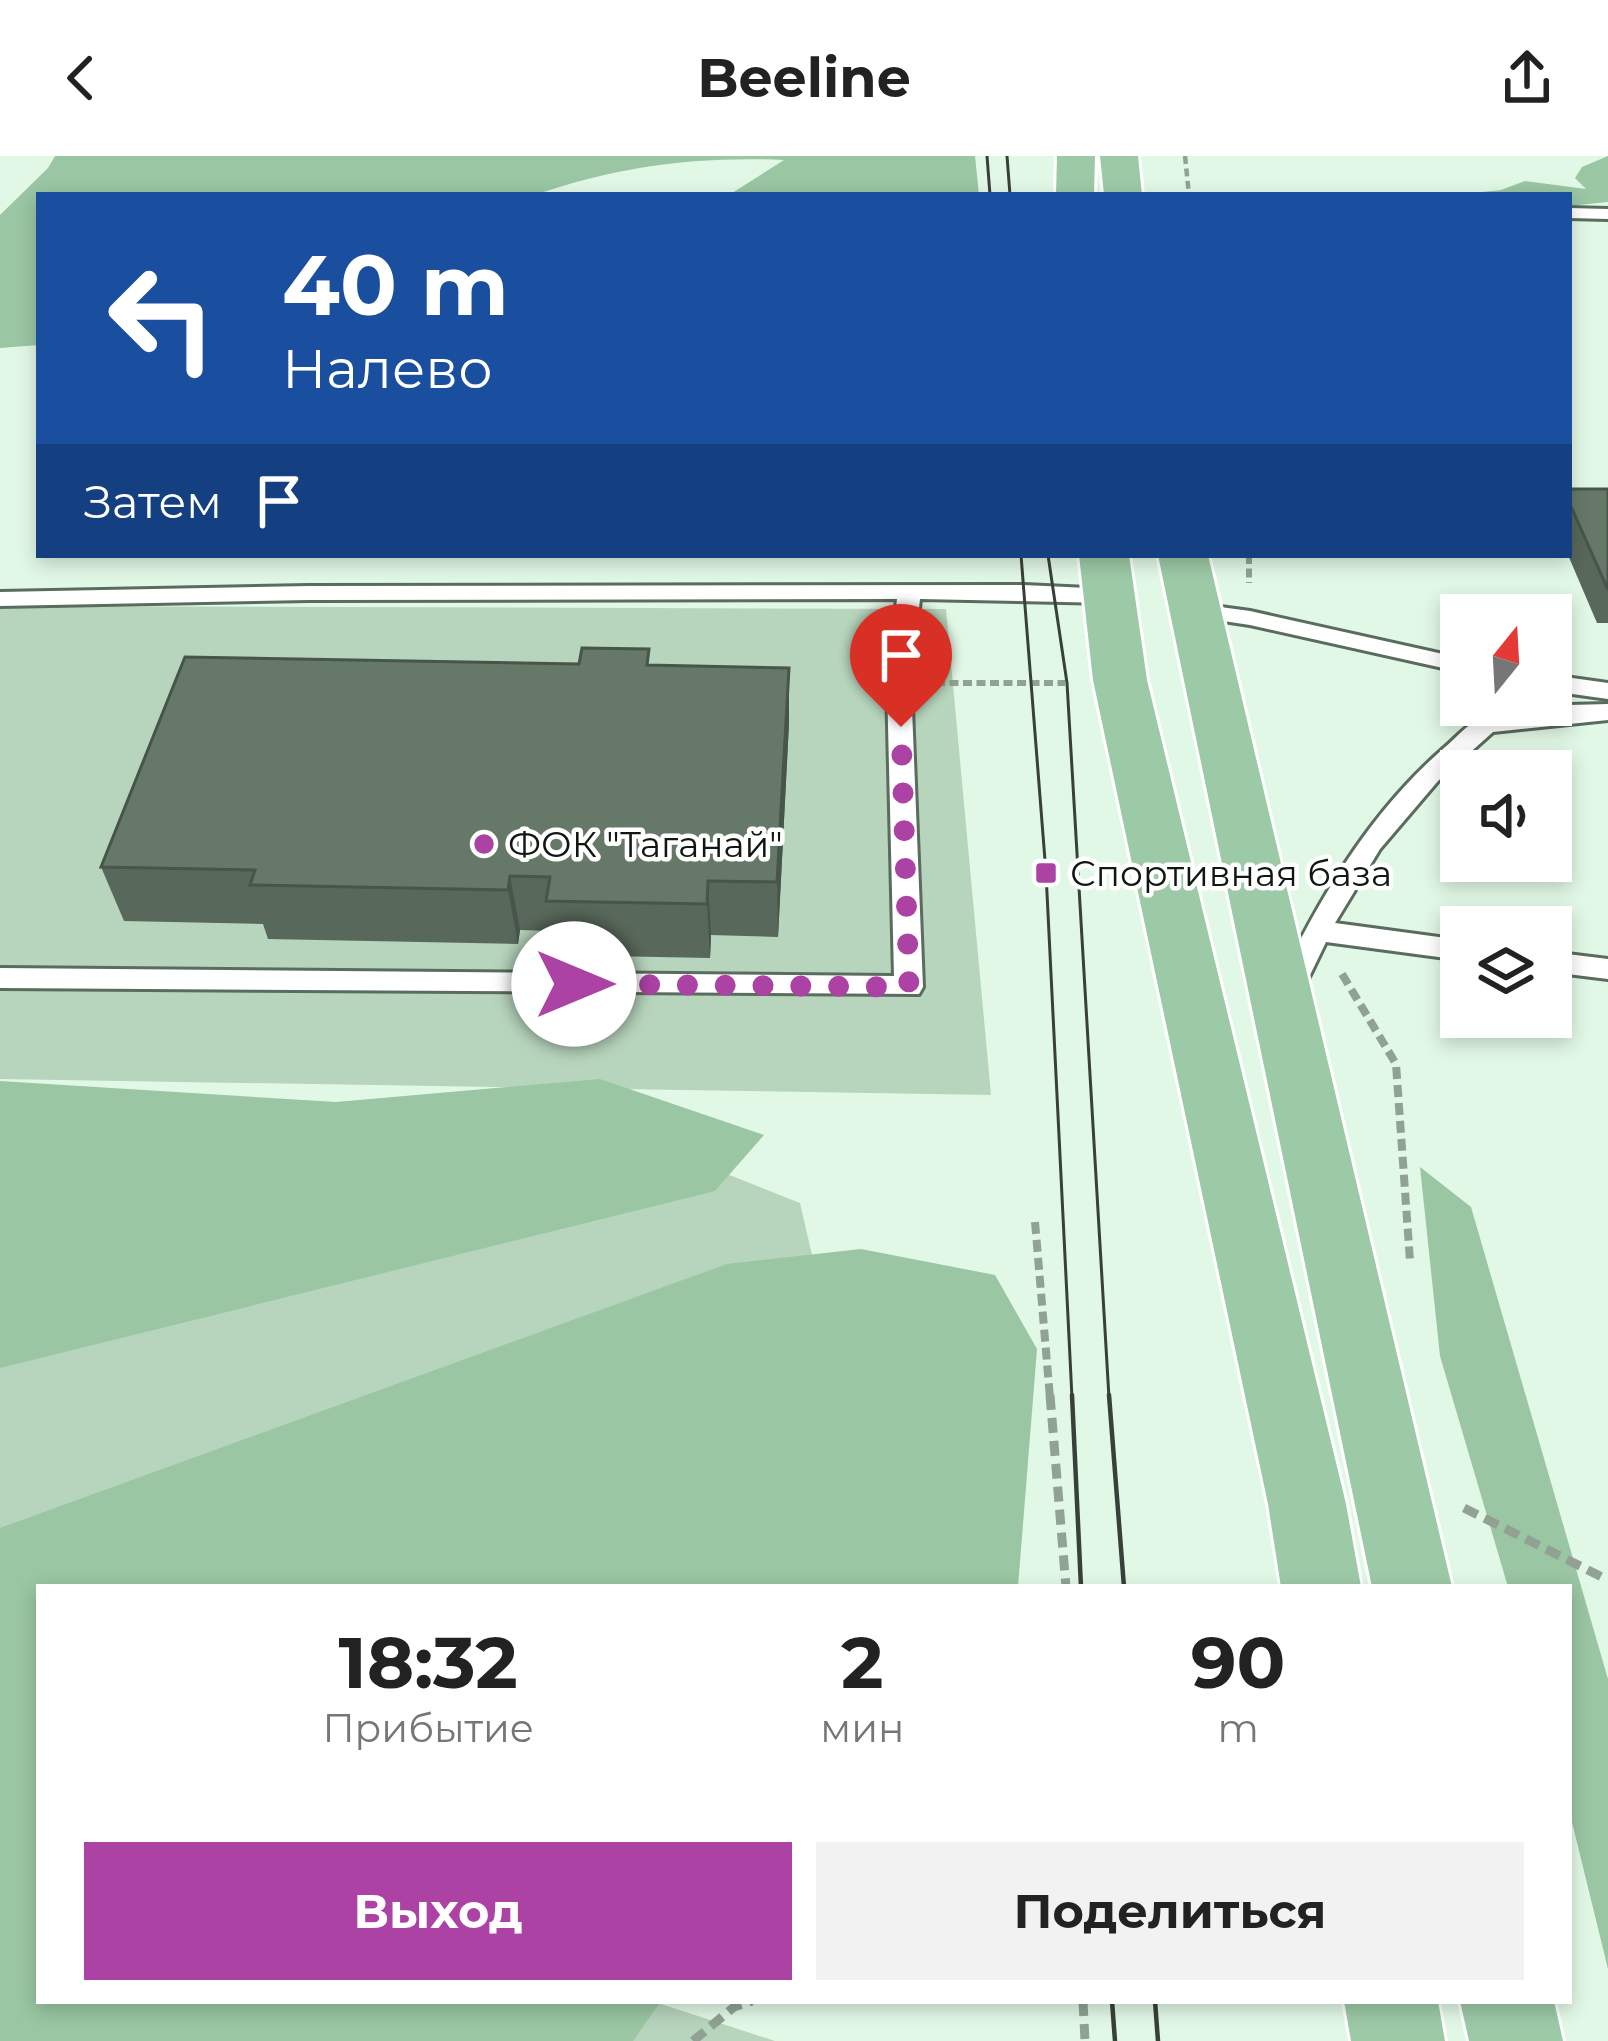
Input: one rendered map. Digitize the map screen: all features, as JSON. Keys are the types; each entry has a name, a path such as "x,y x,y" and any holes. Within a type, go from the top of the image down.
{"main road":[{"path":"1075,192 1076,156"},
{"path":"1119,156 1123,192"},
{"path":"1320,1584 1307,1504 1120,680 1106,576 1187,582 1214,684 1279,1013 1411,1584"},
{"path":"1392,2004 1398,2041"},
{"path":"1508,2004 1516,2041"}],"lane":[{"path":"1572,214 1608,214"},
{"path":"0,599 310,593 909,594 1106,576"},
{"path":"1187,582 1250,617 1440,660"},
{"path":"0,978 909,987 899,683 909,594"},
{"path":"1572,686 1608,692"},
{"path":"1279,1013 1317,931 1370,843 1429,775 1486,725 1608,712"},
{"path":"1317,931 1440,947"},
{"path":"1572,965 1608,970"}],"path":[{"path":"1185,156 1189,192"},
{"path":"1035,1222 1066,1584"},
{"path":"1454,1503 1608,1580"},
{"path":"693,2041 741,2004"},
{"path":"1083,2004 1085,2041"}],"green space":[{"path":"55,156 975,156 979,192 734,192 784,160 752,159 627,170 544,192 36,192 36,345 0,348 0,215"},
{"path":"1608,156 1608,202 1572,206 1572,192 1482,192 1525,181 1586,189 1575,178 1582,167"},
{"name":"ФОК \"Таганай\"","path":"0,606 946,609 991,1095 0,1079"},
{"path":"600,1079 764,1135 715,1191 0,1368 0,1081 336,1102"},
{"path":"0,1136 717,1170 800,1203 818,1281 47,1584 36,1584 36,2004 661,2004 775,2041 0,2041"},
{"path":"1420,1167 1471,1207 1608,1679 1608,1969 1572,1822 1572,1584 1507,1584 1440,1356"},
{"path":"861,1249 995,1275 1037,1349 1018,1584 36,1584 36,2004 659,2004 633,2041 0,2041 0,1528 727,1264"}],"building":[{"path":"1572,489 1608,489 1608,590 1572,509"},
{"name":"ФОК \"Таганай\"","path":"582,648 649,649 647,665 789,668 777,882 708,881 707,904 546,901 550,877 510,876 508,890 250,885 255,870 101,867 185,657 579,664"}],"tram line":[{"path":"987,156 990,192"},
{"path":"1007,156 1010,192"},
{"path":"1021,558 1046,873 1072,1398"},
{"path":"1048,558 1067,683 1109,1398"},
{"path":"1072,1395 1081,1584"},
{"path":"1109,1395 1124,1584"},
{"path":"1112,2004 1115,2041"},
{"path":"1155,2004 1158,2041"}],"place":[{"name":"ФОК \"Таганай\"","path":"484,844"},
{"name":"Спортивная база","path":"1046,873"}],"route":[{"path":"574,984 909,987 901,727"}]}
